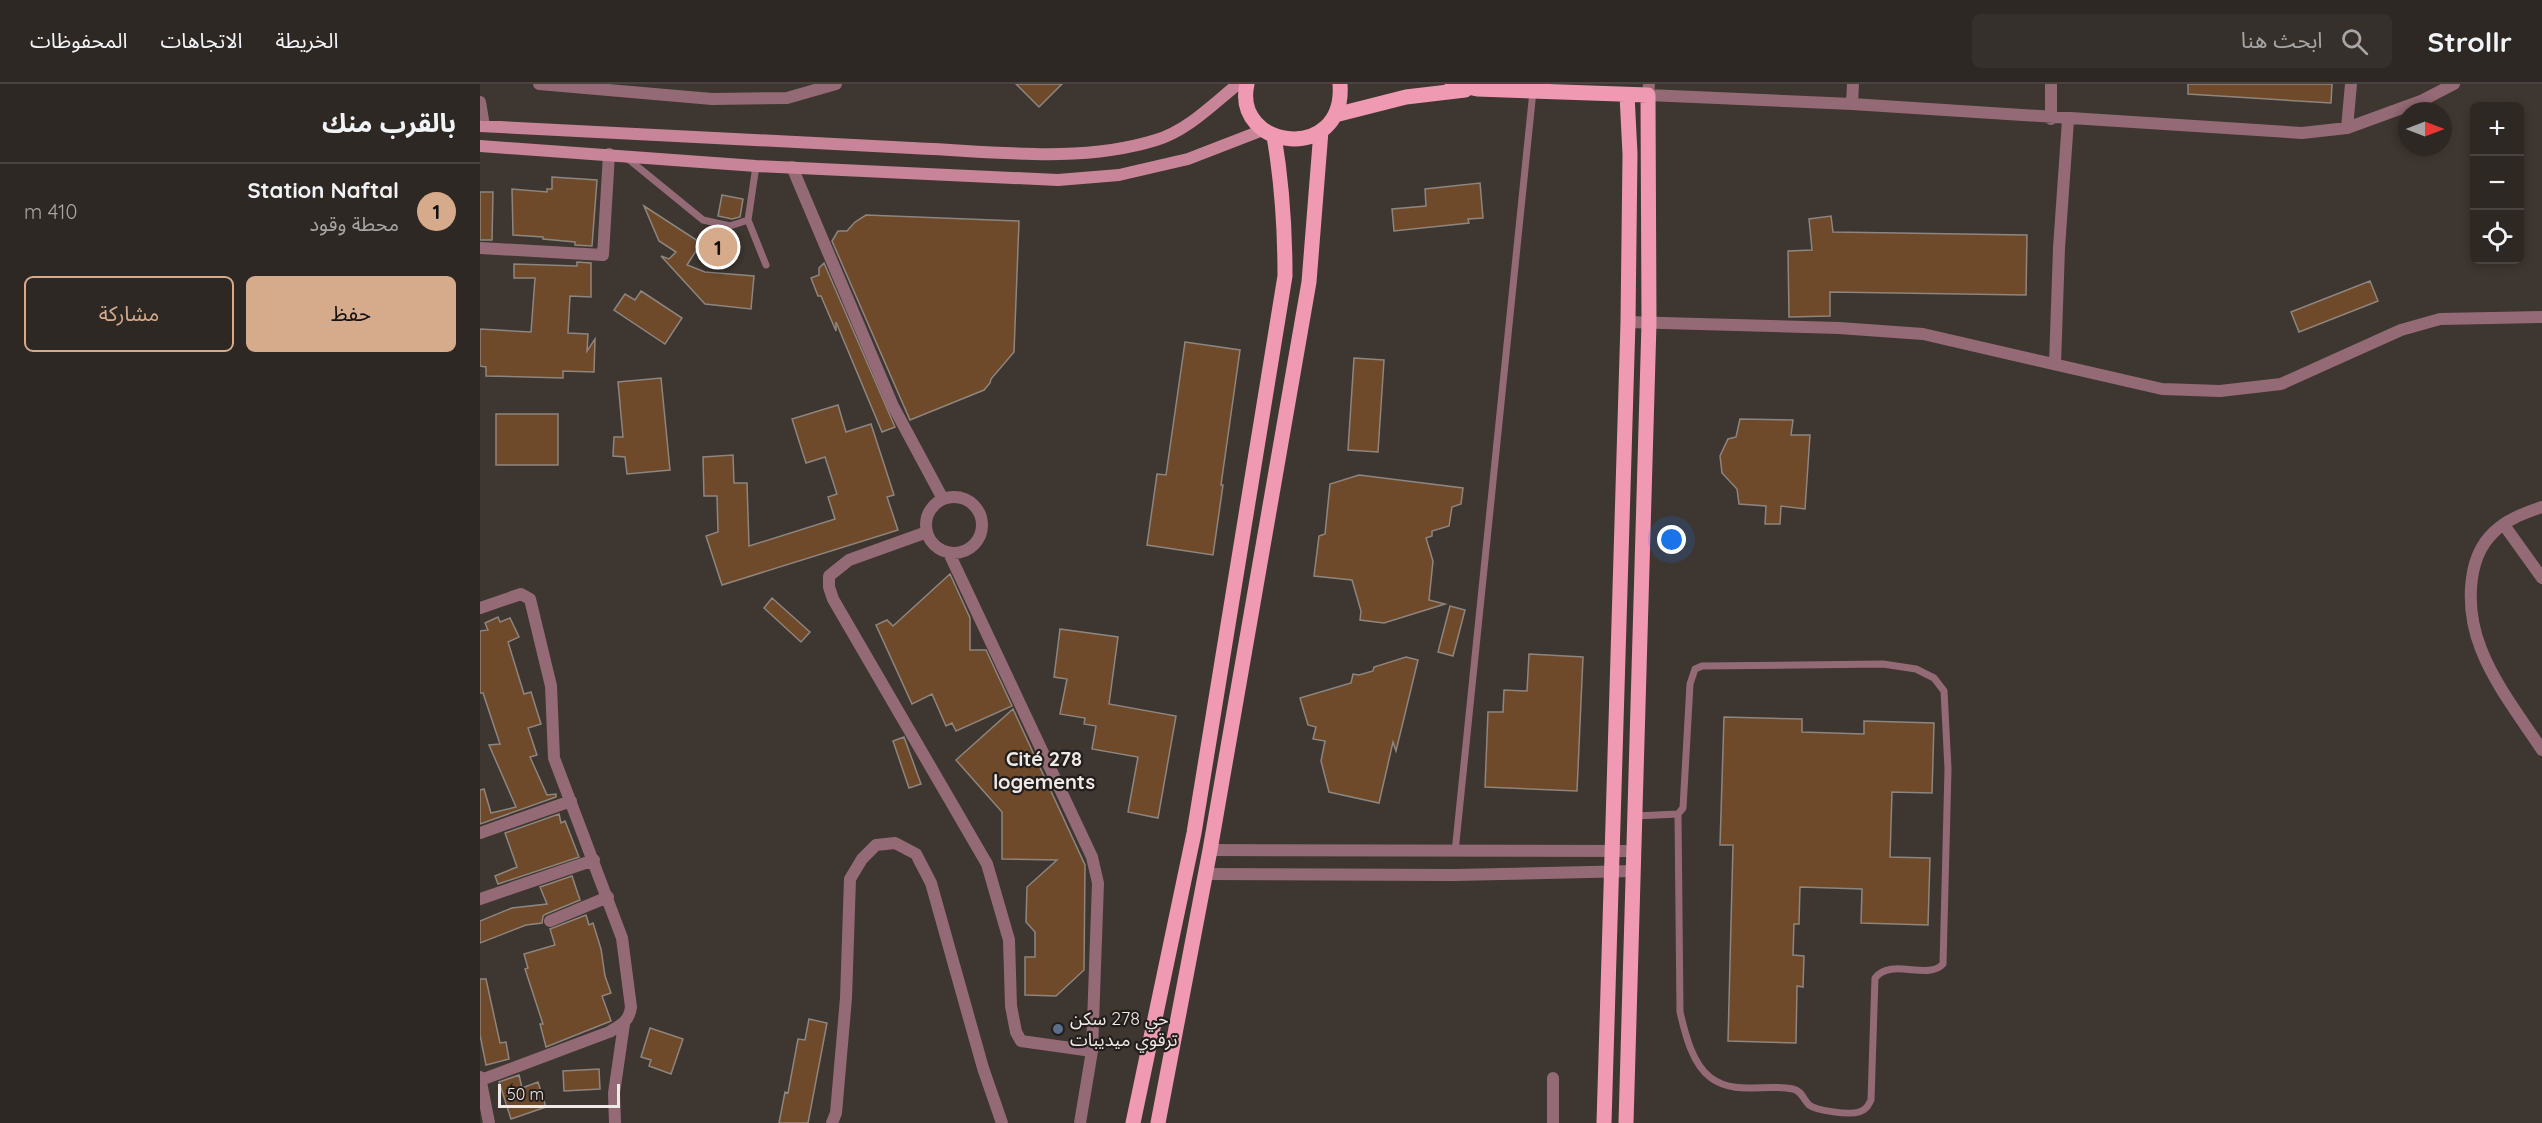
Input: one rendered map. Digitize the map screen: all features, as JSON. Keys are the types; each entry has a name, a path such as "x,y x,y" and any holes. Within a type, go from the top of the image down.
{"main road":[{"path":"482,126 1057,154 1120,149 1158,140 1184,127 1238,84"},
{"path":"1247,84 1247,105 1253,119 1269,133 1298,140 1321,131 1335,115 1339,105 1340,84"},
{"path":"1452,84 1477,89"},
{"path":"1335,115 1406,97 1477,89 1534,88 1628,94 1648,90 1649,323 1644,565 1626,1123"},
{"path":"1604,1123 1628,322 1630,154 1628,94"},
{"path":"1158,1123 1210,850 1309,282 1321,131"},
{"path":"480,146 756,166 1058,180 1119,176 1188,159 1269,133"},
{"path":"1133,1123 1194,833 1286,276 1282,189 1269,133"},
{"path":"1621,564 1644,565"}],"street":[{"path":"539,84 723,99 787,98 836,84"},
{"path":"1852,104 1853,84"},
{"path":"2051,84 2051,119"},
{"path":"2347,128 2351,84"},
{"path":"1648,90 2051,119 2302,133 2347,128 2421,100 2454,84"},
{"path":"480,102 482,126"},
{"path":"2055,364 2059,248 2068,120"},
{"path":"480,248 603,255 609,154"},
{"path":"792,167 893,406 943,499"},
{"path":"1628,322 1839,328 1923,334 2162,389 2220,391 2281,384 2401,330 2440,319 2542,317"},
{"path":"959,497 973,505 978,511 982,526 980,534 971,547 964,551 949,553 935,546 927,532 927,516 931,509 943,499 959,497"},
{"path":"2542,507 2516,516 2493,533 2480,552 2471,581 2472,613 2480,648 2499,686 2542,750"},
{"path":"2504,525 2542,578"},
{"path":"927,532 849,560 829,576 828,587 987,864 1009,940 1011,1006 1016,1032 1022,1041 1092,1051"},
{"path":"949,553 1092,857 1098,882 1092,1051 1080,1123"},
{"path":"480,608 521,594 531,599 551,686 554,758 622,938 630,996 630,1017 624,1024 609,1032 481,1078 489,1123"},
{"path":"480,832 571,801"},
{"path":"836,1120 846,998 850,879 862,859 876,845 895,843 916,854 931,883 983,1068 1002,1123"},
{"path":"1210,850 1633,851"},
{"path":"1454,875 1455,852"},
{"path":"480,899 594,860"},
{"path":"1205,874 1454,875 1633,871"},
{"path":"549,921 608,897"},
{"path":"615,1123 614,1093 624,1024"},
{"path":"1553,1078 1553,1123"}],"lane":[{"path":"1455,852 1534,88"},
{"path":"625,156 703,220 730,226 748,220"},
{"path":"756,166 748,220 766,265"},
{"path":"1635,816 1678,814 1683,808 1690,684 1695,669 1702,666 1883,664 1916,669 1934,678 1944,691 1948,769 1943,964 1934,970 1888,969 1880,971 1875,978 1871,1100 1866,1109 1857,1113 1823,1111 1810,1105 1803,1095 1794,1089 1731,1088 1710,1077 1696,1057 1686,1037 1680,1012 1678,814"}],"building":[{"path":"1016,84 1062,84 1039,107"},
{"path":"2188,84 2332,84 2331,103 2188,94"},
{"path":"552,177 597,180 592,246 575,245 575,242 543,239 543,237 513,235 512,189 547,192 547,189 552,189"},
{"path":"1480,183 1483,218 1468,219 1469,223 1394,231 1392,209 1426,206 1425,189"},
{"path":"480,192 493,192 492,240 480,240"},
{"path":"722,195 743,199 740,217 732,219 718,216"},
{"path":"644,206 701,243 687,265 705,272 754,276 751,309 705,304 661,256 669,259 676,252 659,241"},
{"path":"866,215 1019,221 1014,352 984,390 910,420 832,241 838,231 847,231"},
{"path":"1831,216 1833,232 2027,235 2026,295 1830,292 1830,316 1789,317 1788,251 1812,250 1809,219"},
{"path":"577,262 591,263 591,297 570,296 568,333 588,334 587,351 595,339 594,372 563,371 563,378 486,376 486,367 480,366 480,329 531,332 535,278 514,278 514,264 577,266"},
{"path":"824,263 895,427 882,432 836,322 836,331 821,296 818,296 811,278 819,275 819,268"},
{"path":"2370,281 2378,301 2299,332 2291,312"},
{"path":"641,291 682,318 665,344 614,310 625,294 635,300"},
{"path":"1185,342 1240,350 1213,555 1147,545 1157,474 1166,475"},
{"path":"1354,358 1384,360 1378,452 1348,450"},
{"path":"661,378 670,470 627,474 625,457 613,456 614,437 623,437 618,382"},
{"path":"838,405 846,432 871,424 894,495 887,497 898,530 722,585 706,536 718,532 717,496 704,496 703,457 733,455 734,483 747,483 749,546 835,519 828,497 837,494 825,457 806,463 792,419"},
{"path":"496,414 558,414 558,465 496,465"},
{"path":"1740,419 1793,420 1791,435 1810,435 1805,509 1781,506 1780,524 1765,524 1766,506 1739,504 1737,489 1722,473 1720,456 1728,439 1736,437"},
{"path":"1359,475 1463,488 1461,504 1452,507 1449,526 1432,531 1432,536 1426,538 1433,561 1429,600 1445,604 1384,623 1360,620 1361,611 1352,580 1314,576 1319,536 1325,534 1330,484"},
{"path":"950,574 970,618 970,650 986,650 1012,706 956,731 952,723 946,726 932,694 912,704 876,625 887,620 893,626"},
{"path":"772,598 810,632 801,642 764,608"},
{"path":"1450,606 1465,610 1453,656 1438,652"},
{"path":"498,617 500,622 510,618 519,637 508,642 524,694 531,692 541,724 528,728 537,755 530,757 547,795 556,794 556,797 480,824 480,790 484,789 491,813 516,807 489,745 500,744 483,693 480,693 480,631 488,630 485,623"},
{"path":"1060,629 1118,637 1109,704 1176,716 1158,818 1128,812 1138,757 1092,749 1096,726 1084,724 1085,718 1060,714 1067,679 1054,677"},
{"path":"1529,654 1583,657 1577,791 1485,787 1488,712 1503,712 1504,690 1527,691"},
{"path":"1406,657 1418,660 1396,751 1393,742 1379,803 1329,792 1321,761 1325,741 1313,739 1316,727 1308,725 1300,698 1351,683 1353,674 1359,675 1373,671 1374,667"},
{"path":"1013,709 1085,865 1084,970 1056,996 1025,995 1025,957 1035,957 1035,932 1026,922 1027,887 1057,860 1002,859 1002,812 956,760"},
{"path":"1724,717 1802,719 1802,732 1864,734 1864,721 1934,723 1932,793 1892,792 1890,857 1930,858 1928,925 1861,923 1862,889 1800,887 1799,924 1794,924 1793,955 1804,956 1803,987 1797,986 1796,1043 1728,1041 1733,845 1720,845"},
{"path":"904,737 921,784 909,788 893,741"},
{"path":"559,814 561,823 565,821 579,857 498,884 495,876 517,867 505,833"},
{"path":"572,876 580,900 546,914 543,916 542,923 526,925 480,943 480,921 512,908 547,904 540,887"},
{"path":"586,915 589,925 593,923 601,949 605,976 611,993 602,996 611,1021 546,1047 540,1024 543,1024 525,969 528,968 524,954 555,945 550,929"},
{"path":"480,979 486,979 500,1043 506,1042 509,1059 486,1065 480,1035"},
{"path":"809,1019 827,1023 808,1123 779,1123 785,1092 788,1093 798,1039 805,1040"},
{"path":"650,1028 683,1039 671,1074 649,1066 651,1060 641,1057"},
{"path":"599,1069 600,1089 564,1091 563,1071"},
{"path":"519,1075 522,1088 538,1082 546,1107 511,1119 499,1082"}],"place":[{"name":"Station Naftal","path":"718,247"},
{"name":"حي 278 سكن ترقوي ميديبات","path":"1058,1029"}],"district":[{"name":"Cité 278 logements","path":"1044,770"}]}
